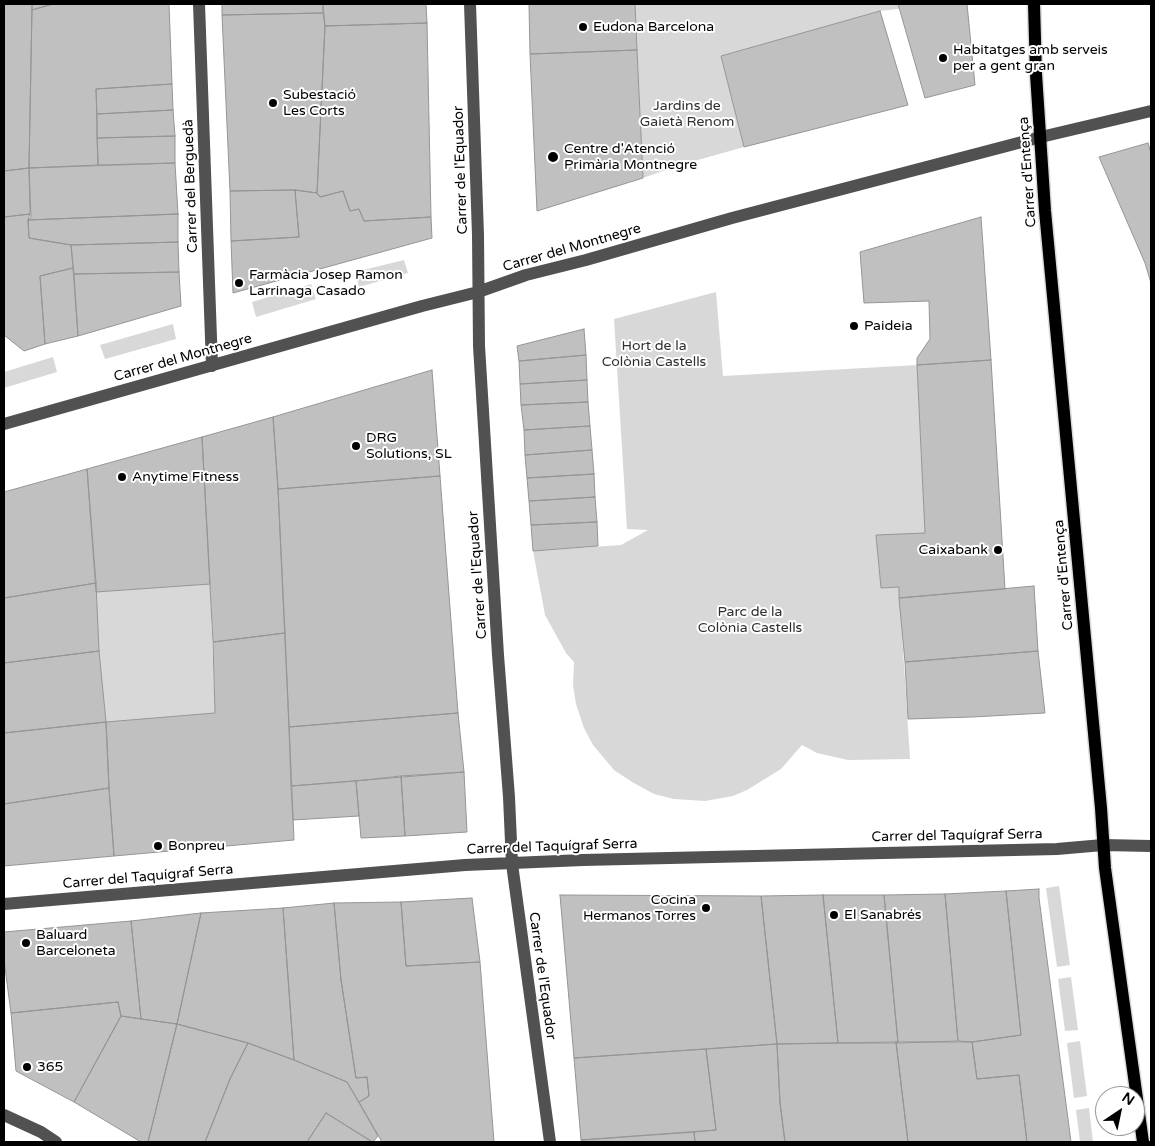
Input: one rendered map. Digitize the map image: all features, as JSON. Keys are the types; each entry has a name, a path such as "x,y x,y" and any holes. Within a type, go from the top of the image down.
{"main road":[{"name":"Carrer d'Entença","path":"1034,4 1045,210 1105,868 1143,1142"}],"street":[{"name":"Carrer del Berguedà","path":"199,4 212,366"},
{"name":"Carrer de l'Equador","path":"470,4 478,225 480,376 512,864 550,1142"},
{"name":"Carrer del Montnegre","path":"4,424 422,306 478,292 526,275 586,260 732,218 1041,137 1151,111"},
{"name":"Carrer del Taquígraf Serra","path":"4,904 455,865 512,864 555,860 1057,849 1103,845 1151,846"},
{"path":"4,1115 40,1132 56,1142"}],"green space":[{"name":"Jardins de Gaietà Renom","path":"635,4 898,4 906,8 880,11 721,56 744,147 680,165 643,178"},
{"path":"404,260 408,273 359,287 355,272"},
{"path":"311,284 316,299 256,317 252,302"},
{"name":"Parc de la Colònia Castells","path":"716,292 723,376 917,365 925,533 876,535 881,588 899,587 910,759 848,760 817,753 802,745 781,769 747,790 733,796 705,801 674,799 654,794 614,770 593,745 584,728 576,704 573,685 574,662 566,653 545,615 533,551 621,545 648,530 627,529 614,319"},
{"path":"173,324 176,339 105,359 100,345"},
{"path":"53,357 57,372 4,388 4,372"},
{"path":"210,584 215,713 106,722 99,651 96,592"},
{"path":"1059,886 1070,965 1057,967 1046,888"},
{"path":"1071,977 1078,1030 1065,1031 1058,979"},
{"path":"1080,1041 1087,1096 1074,1098 1067,1043"},
{"path":"1089,1108 1093,1142 1080,1142 1076,1110"}],"building":[{"path":"4,4 32,4 29,168 4,171"},
{"path":"32,4 53,4 32,10"},
{"path":"53,4 169,4 172,84 96,89 98,165 29,168 32,10"},
{"path":"222,4 323,4 323,13 222,15"},
{"path":"323,4 426,4 427,23 325,26"},
{"name":"Eudona Barcelona","path":"529,4 635,4 637,50 530,54"},
{"name":"Habitatges amb serveis per a gent gran","path":"898,4 967,4 975,85 925,98"},
{"path":"880,11 908,105 744,147 721,56"},
{"name":"Subestació Les Corts","path":"323,13 325,26 317,193 295,190 230,191 222,15"},
{"path":"427,23 431,217 364,221 359,209 350,211 343,191 320,197 317,193 325,26"},
{"path":"637,50 643,178 537,211 530,54"},
{"path":"172,84 173,110 97,114 96,89"},
{"path":"173,110 175,136 97,138 97,114"},
{"path":"175,136 175,163 98,165 97,138"},
{"path":"1148,143 1151,153 1151,283 1145,263 1099,157"},
{"path":"175,163 178,214 28,220 31,217 29,168"},
{"path":"29,168 30,214 4,217 4,171"},
{"path":"295,190 317,193 320,197 343,191 350,211 359,209 364,221 431,217 432,238 233,293 231,241 299,237"},
{"path":"295,190 299,237 231,241 230,191"},
{"path":"30,214 28,220 29,238 71,245 73,268 40,276 45,344 24,351 4,335 4,217"},
{"path":"178,214 178,242 71,245 29,238 28,220"},
{"path":"981,217 991,360 917,365 917,358 930,339 929,301 864,303 860,252"},
{"path":"178,242 179,272 74,274 71,245"},
{"path":"73,268 78,336 45,344 40,276"},
{"path":"179,272 181,306 78,336 74,274"},
{"path":"584,329 586,355 519,361 517,346"},
{"path":"586,355 587,380 520,384 519,361"},
{"path":"991,360 1005,589 899,598 899,587 881,588 876,535 925,533 917,365"},
{"name":"DRG Solutions, SL","path":"432,370 440,476 278,489 273,417"},
{"path":"587,380 588,402 521,405 520,384"},
{"path":"588,402 590,426 524,430 521,405"},
{"path":"273,417 285,633 213,642 202,437"},
{"path":"590,426 592,450 525,455 524,430"},
{"path":"202,437 210,584 96,592 87,469"},
{"path":"592,450 594,474 527,478 525,455"},
{"path":"87,469 96,583 4,598 4,492"},
{"path":"594,474 595,497 529,501 527,478"},
{"path":"440,476 458,713 289,727 278,489"},
{"path":"595,497 597,522 531,525 529,501"},
{"path":"597,522 598,546 533,551 531,525"},
{"path":"96,583 99,651 4,663 4,598"},
{"path":"1034,586 1038,651 905,662 899,598"},
{"path":"285,633 294,840 114,856 106,722 215,713 213,642"},
{"path":"99,651 106,722 4,733 4,663"},
{"path":"1038,651 1045,713 908,719 905,662"},
{"path":"458,713 464,772 291,786 289,727"},
{"path":"106,722 109,788 4,804 4,733"},
{"path":"464,772 467,832 405,836 401,776"},
{"path":"401,776 405,836 361,838 356,781"},
{"path":"356,781 359,816 293,820 291,786"},
{"path":"109,788 114,856 4,866 4,804"},
{"path":"1039,889 1071,1142 1027,1142 1019,1075 977,1079 972,1042 1021,1035 1006,891"},
{"path":"1006,891 1021,1035 972,1042 958,1041 945,894"},
{"path":"945,894 958,1041 898,1043 884,895"},
{"path":"560,895 761,896 777,1044 574,1058"},
{"path":"823,895 838,1043 777,1044 761,896"},
{"path":"823,895 884,895 898,1043 838,1043"},
{"path":"472,898 480,962 406,966 401,902"},
{"path":"401,902 406,966 480,962 494,1142 382,1142 359,1102 369,1096 367,1077 356,1078 341,980 334,903"},
{"path":"334,903 341,980 356,1078 367,1077 369,1096 359,1102 347,1082 294,1060 283,908"},
{"path":"283,908 294,1060 248,1043 177,1024 201,913"},
{"path":"201,913 177,1024 141,1019 131,921"},
{"path":"131,921 141,1019 121,1016 118,1002 11,1013 4,960 4,932"},
{"path":"118,1002 121,1016 74,1102 16,1071 11,1013"},
{"path":"121,1016 177,1024 148,1142 141,1142 74,1102"},
{"path":"177,1024 248,1043 230,1079 205,1142 148,1142"},
{"path":"896,1042 972,1042 977,1079 1019,1075 1027,1142 908,1142"},
{"path":"896,1042 908,1142 785,1142 780,1103 777,1044"},
{"path":"248,1043 347,1082 378,1136 373,1142 326,1113 307,1142 205,1142 230,1079"},
{"path":"777,1044 780,1103 785,1142 695,1142 694,1132 716,1130 706,1049"},
{"path":"706,1049 716,1130 581,1140 574,1058"},
{"path":"326,1113 372,1142 307,1142"},
{"path":"694,1132 695,1142 582,1142 581,1140"}],"place":[{"name":"Eudona Barcelona","path":"583,27"},
{"name":"Habitatges amb serveis per a gent gran","path":"943,58"},
{"name":"Subestació Les Corts","path":"273,103"},
{"name":"Centre d'Atenció Primària Montnegre","path":"553,157"},
{"name":"Farmàcia Josep Ramon Larrinaga Casado","path":"239,283"},
{"name":"Paideia","path":"854,326"},
{"name":"DRG Solutions, SL","path":"356,446"},
{"name":"Anytime Fitness","path":"122,477"},
{"name":"Caixabank","path":"998,550"},
{"name":"Bonpreu","path":"158,846"},
{"name":"Cocina Hermanos Torres","path":"706,908"},
{"name":"El Sanabrés","path":"834,915"},
{"name":"Baluard Barceloneta","path":"26,943"},
{"name":"365","path":"27,1067"}],"park label":[{"name":"Hort de la Colònia Castells","path":"654,354"}]}
